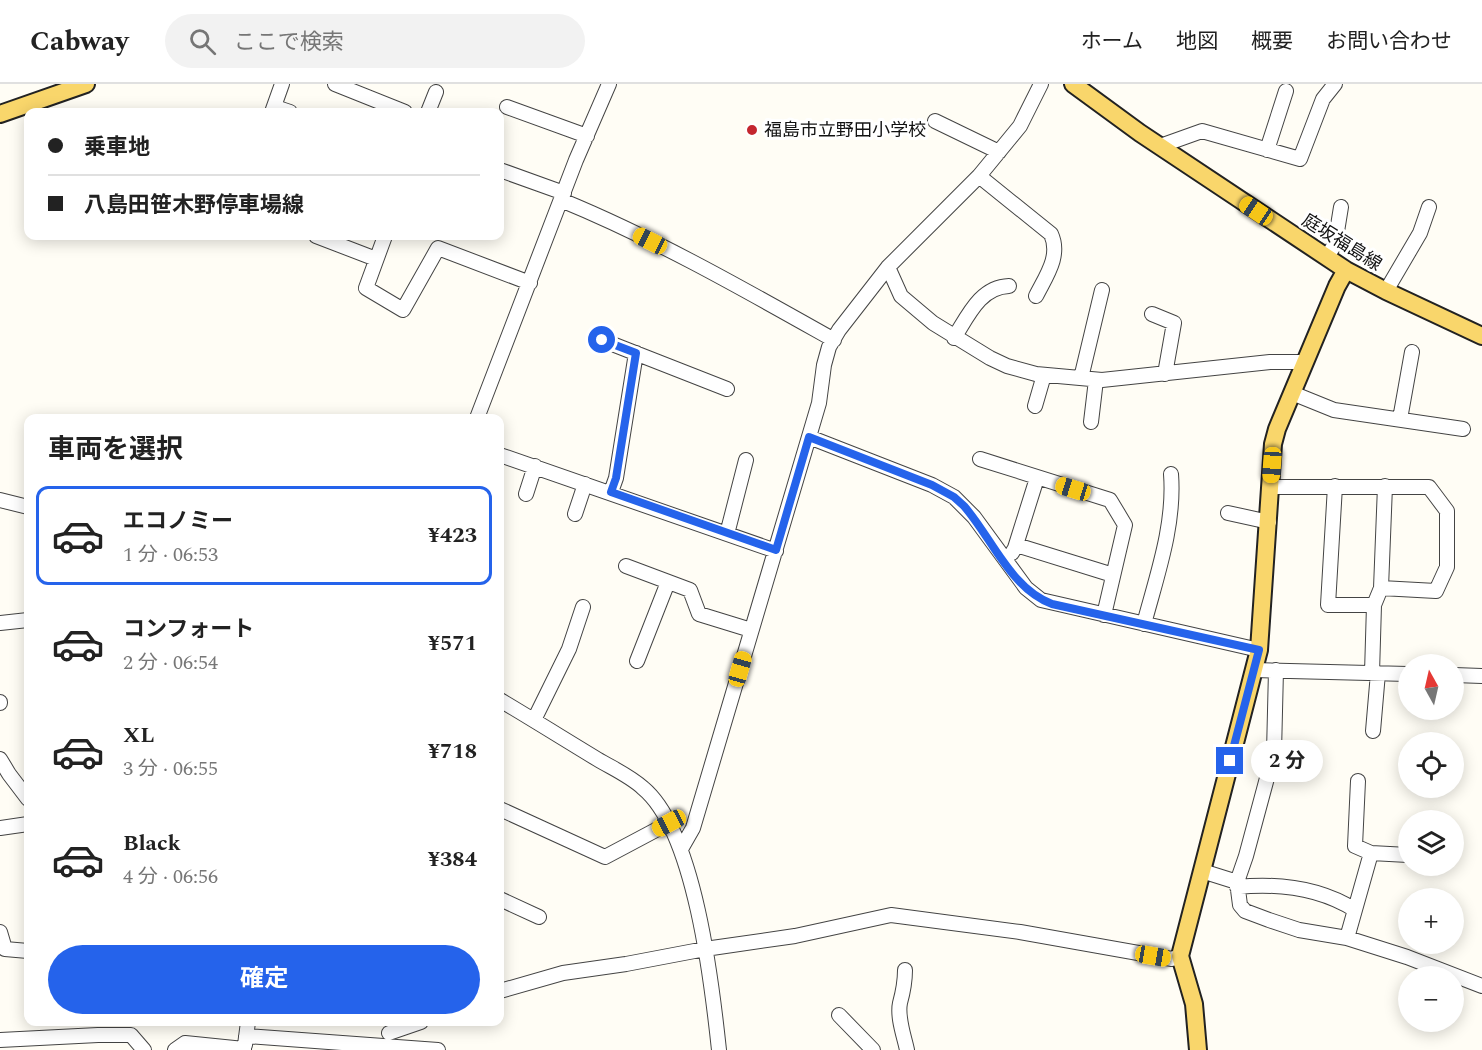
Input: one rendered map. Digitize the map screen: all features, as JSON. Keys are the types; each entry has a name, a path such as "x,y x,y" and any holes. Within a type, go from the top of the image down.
{"main road":[{"path":"0,114 86,84"},
{"name":"庭坂福島線","path":"1073,84 1160,146 1346,270 1482,336"},
{"path":"1198,1050 1194,1004 1180,956 1259,650 1273,444 1276,429 1346,270"}],"street":[{"path":"275,108 282,84"},
{"path":"335,84 395,108"},
{"path":"479,414 609,84"},
{"path":"681,849 693,828 819,403 824,365 838,330 888,267 979,176 999,152 1020,126 1041,84"},
{"path":"1160,146 1202,131 1300,159 1323,99 1335,84"},
{"path":"1267,150 1286,91"},
{"path":"430,108 436,92"},
{"path":"507,107 587,136"},
{"path":"935,121 999,152"},
{"path":"504,172 563,196 618,224 741,288 834,340"},
{"path":"979,176 1051,234 1055,242 1056,251 1053,260 1036,296"},
{"path":"1327,257 1335,244 1341,207"},
{"path":"1386,291 1420,233 1429,207"},
{"path":"326,240 376,259"},
{"path":"383,240 366,288 403,310 438,248 530,283"},
{"path":"888,267 901,296 954,338 1007,366 1044,375 1089,379 1165,374 1270,362 1305,362"},
{"path":"954,338 987,292 997,287 1009,286"},
{"path":"1091,422 1089,379 1102,290"},
{"path":"1152,314 1174,323 1165,374"},
{"path":"602,340 727,388"},
{"path":"1400,419 1412,352"},
{"path":"611,492 616,478 636,353"},
{"path":"1035,406 1044,375"},
{"path":"1292,393 1334,410 1463,429"},
{"path":"809,437 932,485 954,497 974,517 1026,588 1041,600 1259,650"},
{"path":"504,455 776,550"},
{"path":"980,459 1110,500 1125,525 1104,615"},
{"path":"727,534 746,460"},
{"path":"526,494 535,466"},
{"path":"1144,624 1167,532 1173,497 1171,474"},
{"path":"1005,561 1016,545 1037,478"},
{"path":"575,514 585,484"},
{"path":"1335,486 1328,604 1374,605"},
{"path":"1373,731 1374,605 1381,588 1385,486"},
{"path":"1270,487 1429,487 1447,511 1447,567 1436,591 1381,588"},
{"path":"0,500 24,506"},
{"path":"1228,513 1269,522"},
{"path":"1016,545 1113,575"},
{"path":"626,567 690,590 699,614 751,630"},
{"path":"637,661 668,582"},
{"path":"534,720 569,649 583,607"},
{"path":"0,623 24,620"},
{"path":"1254,670 1398,674"},
{"path":"1276,670 1274,752 1237,884 1240,905 1245,911 1299,930 1347,938 1407,957 1482,986"},
{"path":"1464,675 1482,676"},
{"path":"504,702 644,788 669,823 681,849 691,881 705,949 719,1050"},
{"path":"0,759 24,794"},
{"path":"1358,781 1355,846 1371,853 1398,854"},
{"path":"504,811 605,857 669,823"},
{"path":"0,828 24,825"},
{"path":"1347,938 1371,853"},
{"path":"1202,871 1237,884 1265,885 1311,892 1338,900 1355,910"},
{"path":"504,901 539,917"},
{"path":"504,990 563,973 795,936 891,915 1020,932 1172,959 1180,956"},
{"path":"0,932 5,949 24,951"},
{"path":"905,970 904,995 900,1004 907,1050"},
{"path":"839,1015 873,1050"},
{"path":"245,1045 247,1026"},
{"path":"382,1046 387,1027"},
{"path":"0,1040 32,1044 131,1035 144,1050"},
{"path":"175,1050 185,1043 382,1046 438,1050"}],"place":[{"name":"福島市立野田小学校","path":"752,130"}],"route":[{"path":"602,340 636,353 616,478 611,492 776,550 809,437 932,485 954,497 964,506 1026,588 1041,600 1259,650 1230,761"}]}
